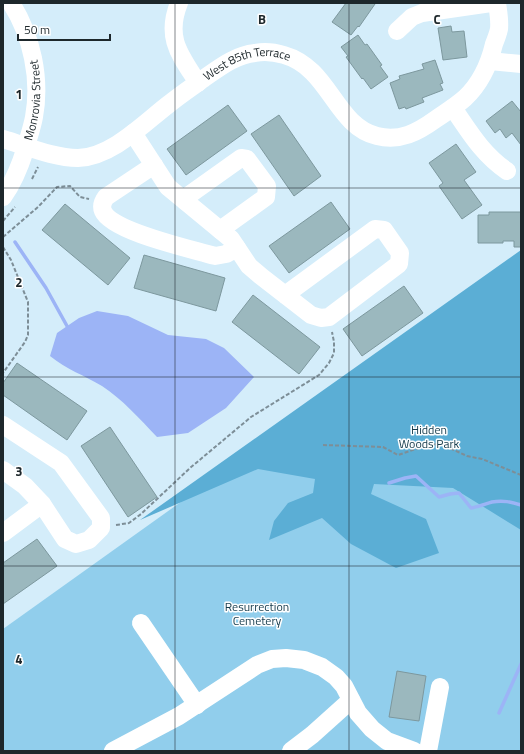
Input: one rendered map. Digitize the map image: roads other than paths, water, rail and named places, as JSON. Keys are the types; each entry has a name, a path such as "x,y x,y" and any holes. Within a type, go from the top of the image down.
{"street":[{"name":"Monrovia Street","path":"10,201 14,179 34,118 36,93 34,64 28,38 11,3"},
{"path":"179,3 174,16 174,36 180,54 198,83"},
{"path":"397,31 412,17 422,13 490,3"},
{"name":"West 85th Terrace","path":"3,139 57,155 79,158 97,154 113,147 133,133 170,103 223,65 237,58 255,52 274,52 292,57 308,67 319,78 348,118 361,129 376,136 392,138 409,136 422,130 453,108 475,87 486,71 499,29 497,3"},
{"path":"490,61 521,64"},
{"path":"453,108 482,150 507,171"},
{"path":"133,133 168,187 231,240 249,266 262,278 284,295 311,315 321,318 329,317 399,264 400,253 384,230 374,229 284,295"},
{"path":"185,201 189,195 242,158 247,159 267,186 266,197 220,230"},
{"path":"154,165 106,197 102,203 102,210 107,216 119,226 137,233 216,256 226,254 237,248"},
{"path":"3,425 61,463 101,518 101,528 89,540 76,544 65,539 42,504 25,486 3,470"},
{"path":"3,532 42,504"},
{"path":"141,623 197,705"},
{"path":"113,751 197,705 257,665 272,659 286,658 304,660 322,667 336,677 344,686 358,713 372,729 382,746 414,751"},
{"path":"428,751 440,687"},
{"path":"291,751 312,735 351,700"}],"waterway":[{"path":"15,242 46,288 67,326"},
{"path":"389,483 416,476 439,497 459,493 471,508 500,501 521,505"},
{"path":"499,713 521,664"}],"park label":[{"name":"Hidden Woods Park","path":"429,437"},
{"name":"Resurrection Cemetery","path":"257,614"}]}
